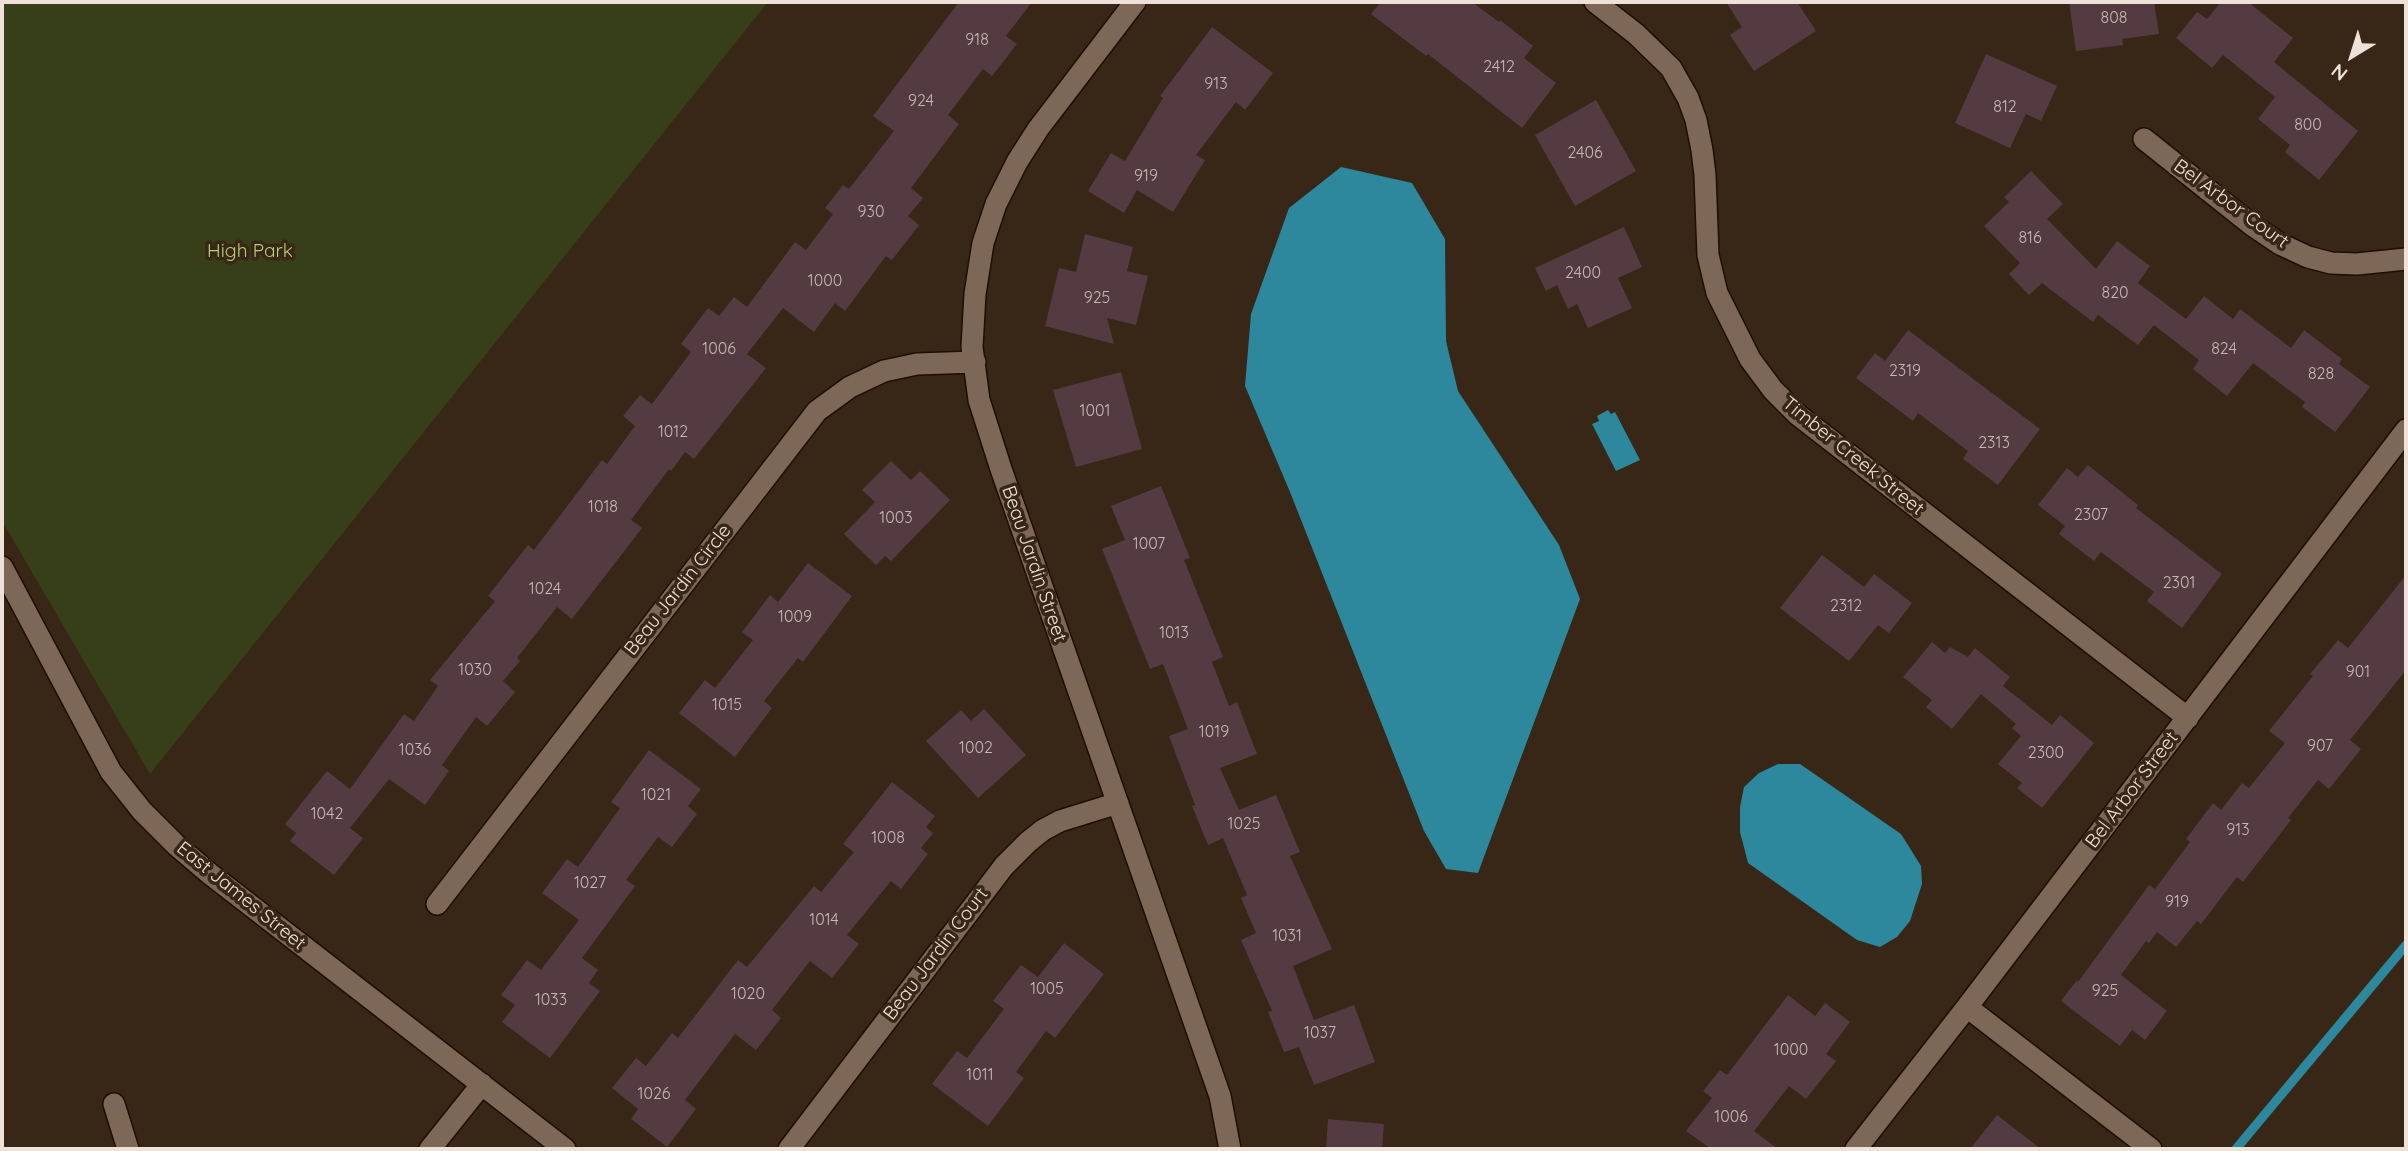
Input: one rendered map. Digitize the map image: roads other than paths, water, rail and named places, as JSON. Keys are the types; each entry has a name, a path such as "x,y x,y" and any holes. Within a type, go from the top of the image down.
{"street":[{"name":"Beau Jardin Street","path":"1135,2 1038,129 1017,162 996,204 983,243 975,294 972,346 979,400 997,457 1220,1096 1230,1149"},
{"name":"Timber Creek Street","path":"1595,2 1636,33 1671,68 1688,98 1702,150 1708,255 1717,293 1730,324 1750,359 1773,390 1798,415 2188,718"},
{"name":"Bel Arbor Court","path":"2144,139 2280,244 2308,257 2331,264 2406,259"},
{"name":"Beau Jardin Circle","path":"437,904 817,411 850,387 884,371 917,364 975,362"},
{"name":"Bel Arbor Street","path":"1857,1149 2406,430"},
{"name":"East James Street","path":"2,567 111,772 142,811 210,874 565,1149"},
{"name":"Beau Jardin Court","path":"789,1149 1004,866 1043,830 1060,821 1118,803"},
{"path":"1967,1007 2151,1149"},
{"path":"430,1149 482,1084"},
{"path":"114,1104 128,1149"}],"water":[{"path":"1341,167 1412,183 1445,239 1446,341 1458,391 1559,545 1580,599 1478,873 1446,869 1424,831 1290,492 1245,386 1251,314 1289,208"},
{"path":"1608,410 1611,414 1615,412 1640,460 1616,471 1592,424 1599,421 1597,416"},
{"path":"1778,764 1800,764 1901,834 1921,866 1922,884 1910,921 1897,937 1880,947 1857,940 1748,863 1740,832 1740,807 1744,787 1759,773"}],"waterway":[{"path":"2236,1149 2406,945"}],"park label":[{"name":"High Park","path":"250,251"}]}
